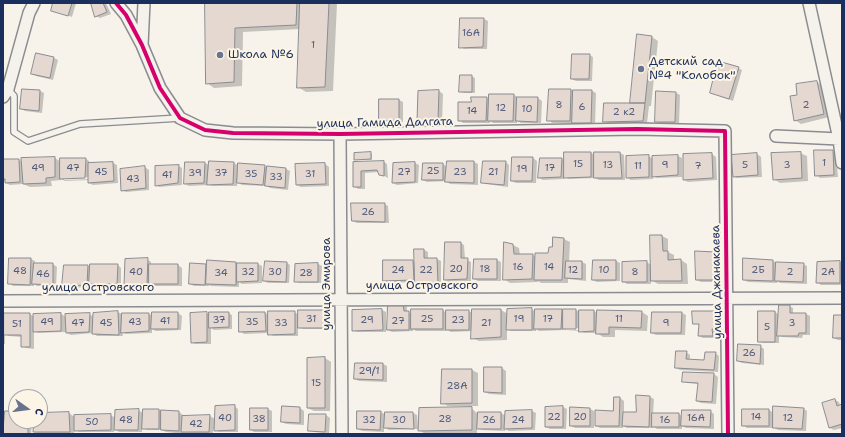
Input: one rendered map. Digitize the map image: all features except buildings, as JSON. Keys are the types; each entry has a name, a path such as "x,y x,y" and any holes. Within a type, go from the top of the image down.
{"street":[{"name":"улица Гамида Далгата","path":"5,93 29,13 34,3"},
{"path":"116,3 126,15 142,45 160,88 180,118"},
{"path":"142,45 144,3"},
{"path":"809,3 839,139 842,163"},
{"name":"улица Гамида Далгата","path":"180,118 205,130 232,133 340,134 637,128 725,131"},
{"name":"улица Джанакаева","path":"725,131 728,434"},
{"name":"улица Эмирова","path":"340,134 342,434"},
{"path":"776,136 839,139"},
{"name":"улица Островского","path":"3,301 842,298"}],"lane":[{"name":"улица Гамида Далгата","path":"5,93 14,96 14,132 28,142 80,124 180,118"}],"cycle path":[{"path":"116,3 126,15 142,45 160,88 180,118 205,130 233,133 340,134 637,129 725,131 728,434"}],"place":[{"name":"Школа №6","path":"220,55"},
{"name":"Детский сад №4 \"Колобок\"","path":"641,69"}]}
